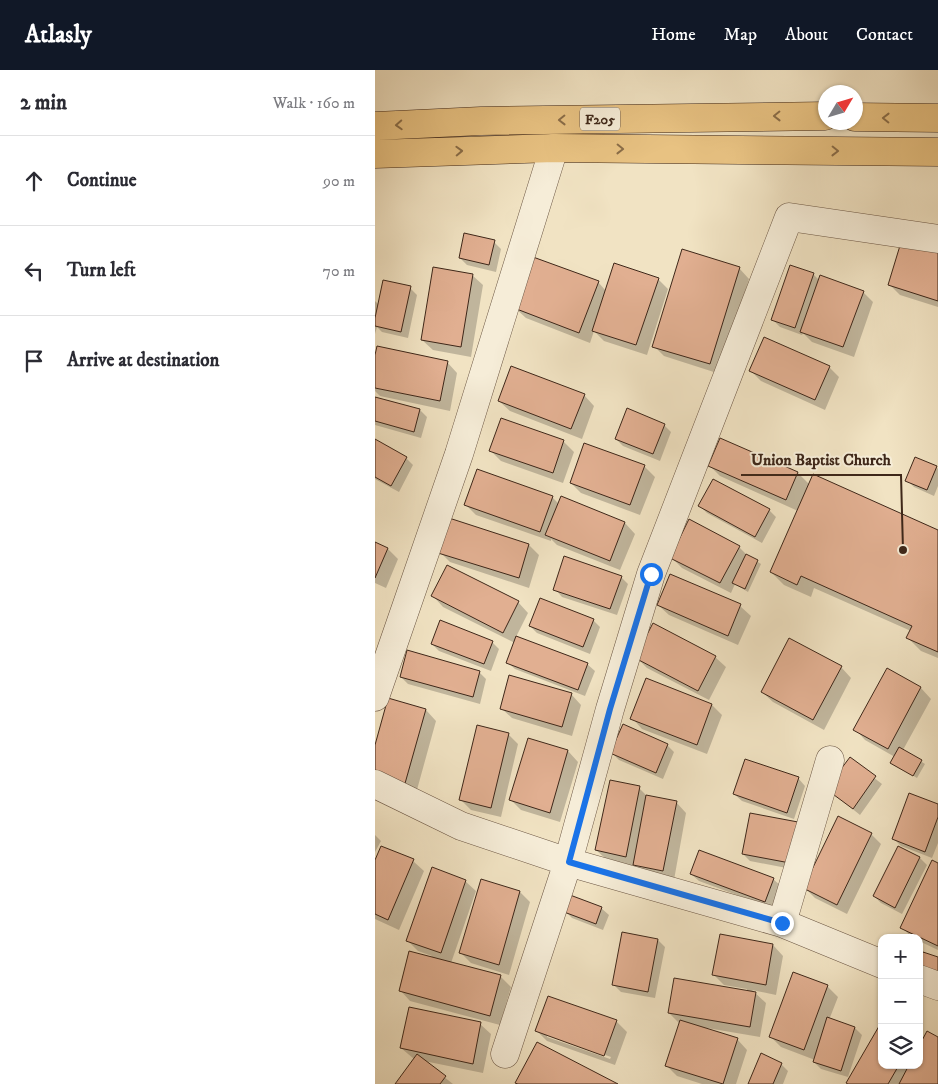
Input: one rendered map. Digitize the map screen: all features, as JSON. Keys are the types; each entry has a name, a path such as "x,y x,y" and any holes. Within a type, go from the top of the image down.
{"main road":[{"name":"F205","path":"375,126 490,121 818,116"},
{"path":"863,117 931,117"},
{"path":"375,154 554,148 933,153"}],"street":[{"path":"375,697 459,454 554,148"},
{"path":"505,1054 569,862 610,709 651,574 789,217 938,239"},
{"path":"782,923 830,760"},
{"path":"375,784 461,826 569,862 782,923 878,962"},
{"path":"923,980 938,986"}],"building":[{"path":"464,233 495,240 489,265 459,258"},
{"path":"902,239 938,251 938,301 888,285"},
{"path":"682,249 740,267 710,364 652,347"},
{"path":"533,257 599,281 579,333 514,308"},
{"path":"614,263 659,278 636,345 592,331"},
{"path":"790,265 814,273 795,328 771,320"},
{"path":"433,267 473,274 461,347 421,340"},
{"path":"820,275 864,291 843,347 800,332"},
{"path":"383,280 411,286 401,332 375,326"},
{"path":"764,337 830,366 815,400 749,371"},
{"path":"377,346 448,361 440,401 375,388 375,355"},
{"path":"511,366 585,394 571,429 498,401"},
{"path":"375,397 420,409 414,432 375,421"},
{"path":"627,408 665,424 653,454 615,439"},
{"path":"501,418 564,440 553,473 489,451"},
{"path":"720,438 798,472 786,500 708,466"},
{"path":"375,439 407,457 391,486 375,477"},
{"path":"584,443 645,465 630,505 570,483"},
{"path":"915,457 937,466 927,490 905,481"},
{"path":"477,469 553,496 540,532 464,505"},
{"path":"813,474 938,530 938,652 906,638 912,626 801,576 797,585 770,572"},
{"path":"713,479 770,509 755,537 698,506"},
{"path":"561,496 625,522 610,561 545,535"},
{"path":"449,518 529,544 519,578 438,553"},
{"path":"689,519 740,546 720,583 670,558"},
{"path":"375,542 388,548 375,578"},
{"path":"746,554 758,560 745,589 732,583"},
{"path":"564,556 622,576 610,609 553,590"},
{"path":"447,565 519,601 503,633 431,596"},
{"path":"670,574 741,604 728,636 657,605"},
{"path":"540,598 594,619 583,647 529,626"},
{"path":"440,620 493,641 484,664 431,644"},
{"path":"653,623 716,656 698,691 635,658"},
{"path":"516,636 588,663 578,690 506,663"},
{"path":"789,638 842,666 813,720 761,692"},
{"path":"407,650 480,671 473,697 400,677"},
{"path":"887,668 921,687 888,749 853,730"},
{"path":"509,675 572,693 562,727 500,709"},
{"path":"646,678 712,704 697,745 630,719"},
{"path":"388,698 426,709 404,787 375,779 375,745"},
{"path":"623,724 668,744 656,773 610,753"},
{"path":"477,725 509,733 491,808 459,800"},
{"path":"528,738 568,750 550,813 509,800"},
{"path":"899,747 922,760 913,776 890,763"},
{"path":"850,757 876,776 853,809 826,789"},
{"path":"745,759 799,777 787,813 733,794"},
{"path":"610,780 640,786 626,857 595,850"},
{"path":"909,793 938,804 938,817 925,852 892,839"},
{"path":"646,795 677,801 663,871 633,865"},
{"path":"750,813 798,822 790,863 742,854"},
{"path":"838,816 872,833 837,905 803,888"},
{"path":"381,846 414,859 388,920 375,914 375,860"},
{"path":"898,846 920,857 895,908 873,896"},
{"path":"699,850 774,878 765,902 690,874"},
{"path":"932,860 938,863 938,946 923,939 923,934 913,934 900,928"},
{"path":"432,867 466,880 441,953 406,941"},
{"path":"481,879 520,891 499,965 459,953"},
{"path":"570,895 602,907 596,924 564,912"},
{"path":"622,932 658,939 648,992 612,985"},
{"path":"720,934 773,944 766,985 712,975"},
{"path":"409,951 501,975 490,1016 399,991"},
{"path":"923,952 938,957 938,980 923,974"},
{"path":"793,972 828,985 804,1050 769,1037"},
{"path":"674,978 756,992 750,1027 668,1013"},
{"path":"548,996 617,1020 604,1056 535,1031"},
{"path":"409,1007 481,1022 473,1064 400,1048"},
{"path":"827,1017 855,1027 841,1071 813,1062"},
{"path":"680,1020 738,1038 723,1084 665,1066"},
{"path":"878,1028 878,1069 897,1069 888,1084 846,1083"},
{"path":"927,1031 938,1037 938,1084 899,1084 907,1069 923,1069 923,1038"},
{"path":"537,1042 618,1084 515,1083"},
{"path":"761,1053 782,1063 773,1084 748,1084"},
{"path":"417,1054 446,1076 440,1084 395,1084"}],"place":[{"name":"Union Baptist Church","path":"903,550"}],"route":[{"path":"651,574 610,709 569,862 782,923"}]}
